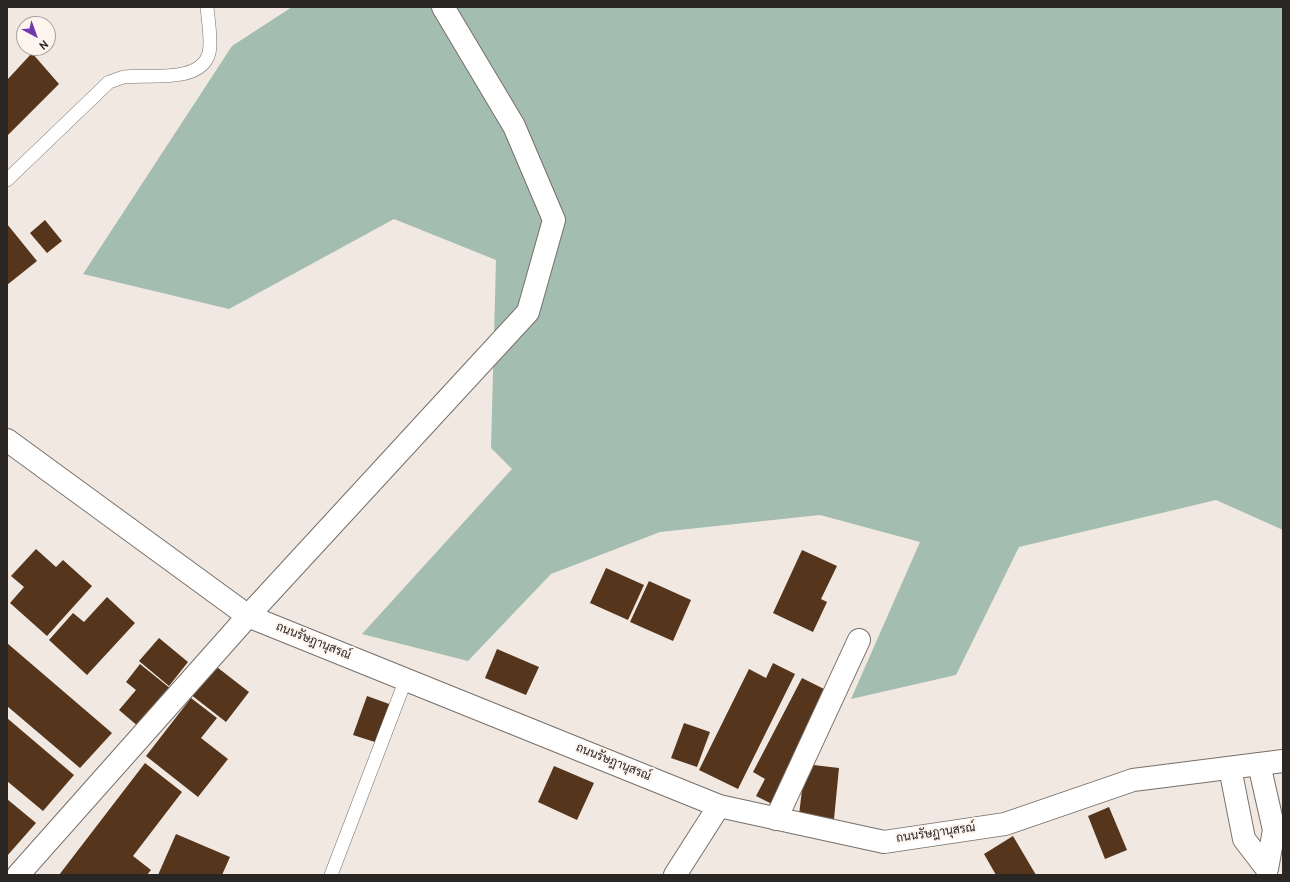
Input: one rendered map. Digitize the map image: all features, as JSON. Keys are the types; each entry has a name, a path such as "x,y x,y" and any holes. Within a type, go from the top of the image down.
{"street":[{"path":"18,875 248,616 528,312 554,220 514,126 443,7"},
{"name":"ถนนรัษฎานุสรณ์","path":"7,440 248,616 719,806 884,842 1005,824 1133,780 1283,761"},
{"path":"776,819 859,640"},
{"path":"1259,764 1274,830 1263,873"},
{"path":"1230,768 1244,839 1263,873"},
{"path":"675,875 719,806"}],"lane":[{"path":"7,180 109,82 123,77 178,75 194,70 203,65 209,52 207,7"},
{"path":"331,875 406,679"}],"green space":[{"path":"292,7 1283,7 1283,530 1216,500 1019,547 956,675 851,699 920,542 820,515 660,532 551,574 468,661 362,634 512,469 491,448 496,260 394,219 229,309 83,274 232,46"}],"building":[{"path":"29,56 35,56 59,84 7,136 7,80"},
{"path":"45,220 62,241 47,253 30,233"},
{"path":"7,224 37,261 7,285"},
{"path":"36,549 56,567 63,560 92,586 47,636 10,603 24,587 11,576"},
{"path":"802,550 837,566 821,599 827,602 813,632 773,613"},
{"path":"606,568 644,585 628,620 590,603"},
{"path":"649,581 691,600 673,641 630,622"},
{"path":"107,597 135,623 87,675 49,640 73,613 84,622"},
{"path":"159,638 188,662 169,686 139,661"},
{"path":"7,643 112,733 80,768 7,706"},
{"path":"497,649 539,667 526,695 485,678"},
{"path":"773,663 795,674 738,789 699,770 749,669 766,678"},
{"path":"140,664 171,689 139,727 119,710 136,690 126,682"},
{"path":"213,664 249,692 226,722 190,694"},
{"path":"802,678 830,692 772,804 756,796 765,779 753,772"},
{"path":"367,696 392,705 378,743 353,735"},
{"path":"191,698 217,718 201,738 228,759 198,797 146,756"},
{"path":"7,718 74,775 43,811 7,781"},
{"path":"684,723 710,732 697,767 671,758"},
{"path":"145,763 182,792 133,856 151,870 147,875 59,875"},
{"path":"805,764 839,768 834,819 799,815"},
{"path":"554,766 594,783 577,820 538,802"},
{"path":"7,799 36,823 7,856"},
{"path":"1109,807 1127,850 1105,859 1088,816"},
{"path":"176,834 230,857 222,875 158,875"},
{"path":"1013,836 1036,875 996,875 984,854"}]}
